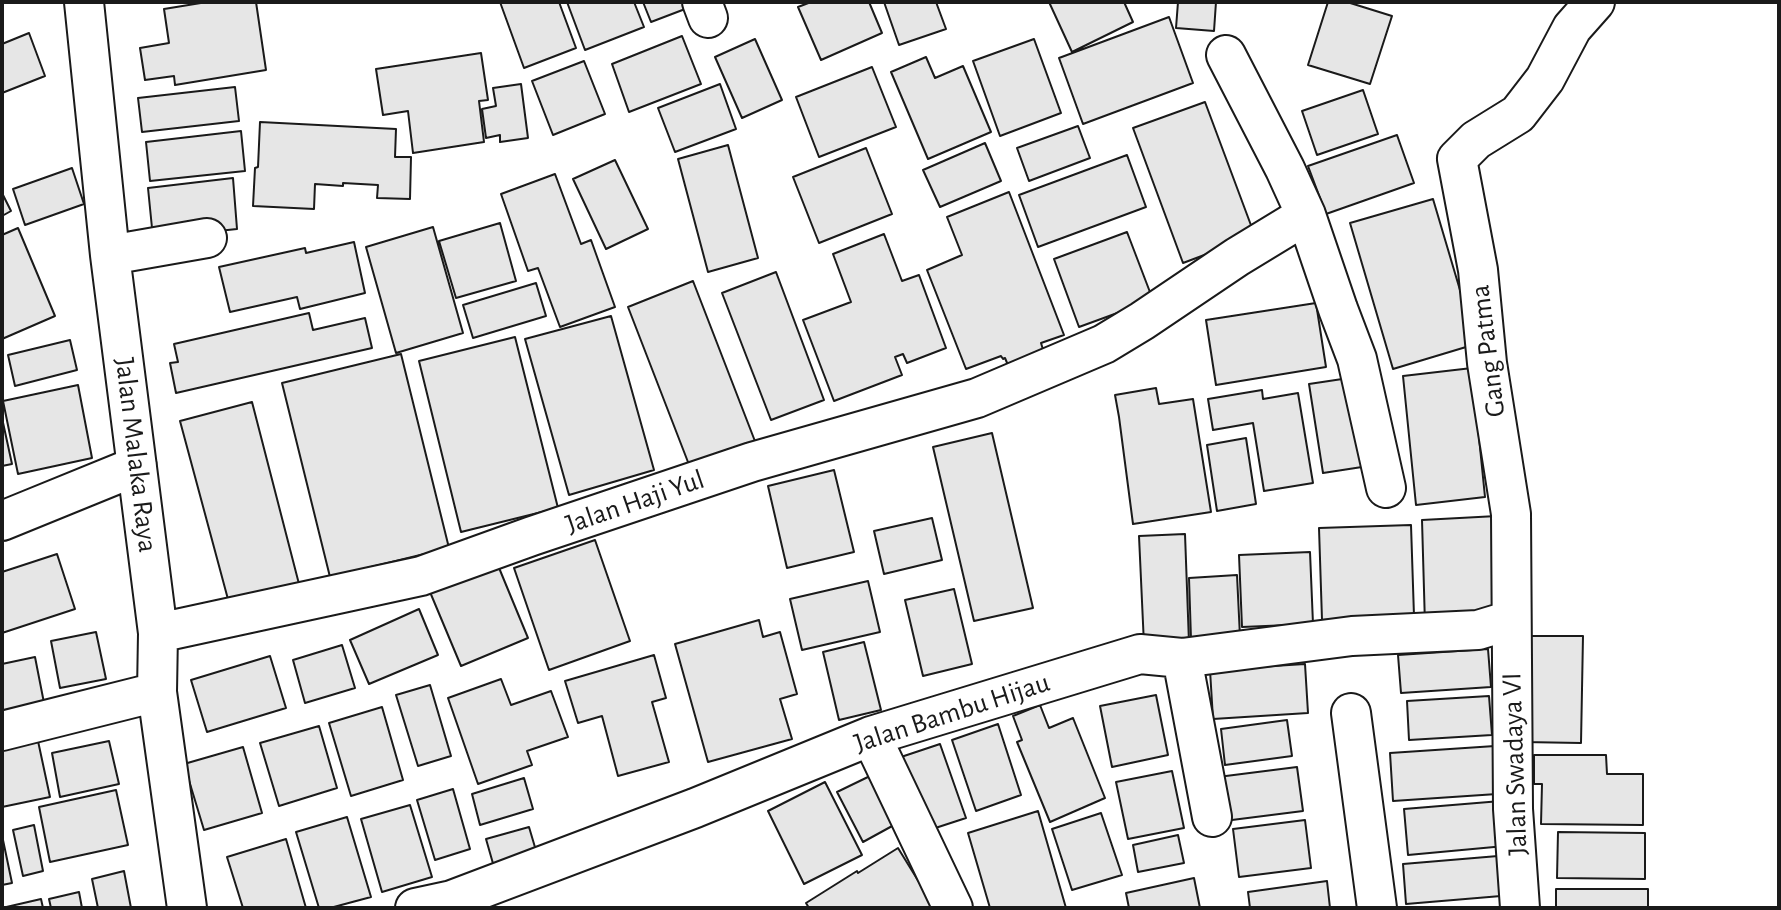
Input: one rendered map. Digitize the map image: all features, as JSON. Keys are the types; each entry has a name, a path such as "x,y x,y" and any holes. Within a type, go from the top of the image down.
{"street":[{"name":"Jalan Malaka Raya","path":"84,2 110,255 158,633 157,692 187,908"},
{"name":"Gang Patma","path":"1511,621 1511,514 1487,363 1478,270 1457,159 1476,139 1518,114 1545,79 1572,27 1595,2"},
{"path":"1226,55 1307,215 1357,359 1386,488"},
{"name":"Jalan Haji Yul","path":"158,633 421,576 752,462 977,398 1104,344 1307,215"},
{"path":"110,255 207,237"},
{"path":"2,521 136,466"},
{"name":"Jalan Bambu Hijau","path":"415,908 453,900 695,808 871,736 1140,654 1182,658 1352,636 1478,630 1511,621"},
{"name":"Jalan Swadaya VI","path":"1511,621 1513,809 1521,908"},
{"path":"1182,658 1212,817"},
{"path":"2,732 157,692"},
{"path":"1351,713 1377,908"},
{"path":"871,736 953,908"}],"building":[{"path":"207,2 256,2 266,70 175,85 174,76 145,80 140,48 169,43 164,9"},
{"path":"500,2 559,2 576,48 524,68"},
{"path":"567,2 634,2 644,27 585,50"},
{"path":"643,2 692,2 693,6 651,22"},
{"path":"811,2 869,2 882,33 821,60 798,7"},
{"path":"884,2 936,2 946,29 899,45"},
{"path":"1049,2 1124,2 1133,22 1072,52"},
{"path":"1178,2 1216,2 1214,31 1176,28"},
{"path":"1328,2 1347,2 1392,16 1370,84 1308,65"},
{"path":"1169,17 1193,83 1083,124 1059,58"},
{"path":"29,33 45,76 2,93 2,44"},
{"path":"682,36 701,84 629,112 612,64"},
{"path":"755,39 782,100 742,118 715,57"},
{"path":"1034,39 1061,113 1000,136 973,61"},
{"path":"481,53 488,100 479,101 484,142 413,153 408,111 383,115 376,69"},
{"path":"926,57 935,78 963,66 991,132 928,159 891,72"},
{"path":"584,61 605,114 553,135 532,81"},
{"path":"872,67 896,127 819,157 796,97"},
{"path":"521,84 528,138 500,142 500,135 486,138 482,109 496,106 493,88"},
{"path":"720,84 736,129 675,152 658,108"},
{"path":"235,87 239,121 142,132 138,98"},
{"path":"1363,90 1378,134 1317,155 1302,111"},
{"path":"1205,102 1255,236 1183,263 1133,128"},
{"path":"260,122 396,129 395,157 411,157 410,199 377,198 378,185 315,184 314,209 253,206"},
{"path":"1078,126 1090,158 1029,181 1017,148"},
{"path":"241,131 245,171 150,181 146,142"},
{"path":"1397,135 1414,183 1326,214 1308,166"},
{"path":"985,143 1001,181 940,207 923,170"},
{"path":"728,145 758,258 708,272 678,159"},
{"path":"866,148 892,214 819,243 793,177"},
{"path":"1127,155 1146,207 1038,247 1019,195"},
{"path":"615,160 648,229 606,249 573,179"},
{"path":"72,168 84,204 25,225 13,189"},
{"path":"555,174 581,244 591,240 615,307 560,327 538,268 528,271 501,194"},
{"path":"233,178 237,229 153,238 148,188"},
{"path":"1009,192 1064,335 1041,343 1045,356 1010,370 1005,358 1001,356 966,369 927,270 962,255 947,217"},
{"path":"2,193 11,211 2,216"},
{"path":"1433,199 1476,344 1393,369 1350,223"},
{"path":"500,223 516,281 456,298 439,241"},
{"path":"433,227 463,333 396,353 366,247"},
{"path":"18,228 55,316 2,339 2,235"},
{"path":"1127,232 1153,300 1079,327 1054,259"},
{"path":"884,234 902,281 919,275 946,348 907,363 903,354 895,357 902,375 834,401 803,320 851,302 833,254"},
{"path":"354,242 365,293 300,309 297,297 230,312 219,267 305,248 306,253"},
{"path":"776,272 824,400 771,420 722,293"},
{"path":"693,281 758,449 693,475 628,307"},
{"path":"536,283 546,316 473,338 463,305"},
{"path":"1316,303 1326,367 1216,385 1206,320"},
{"path":"309,313 313,330 365,318 372,348 176,393 170,363 178,362 174,344"},
{"path":"611,316 654,470 569,495 525,339"},
{"path":"515,337 558,508 461,532 419,361"},
{"path":"70,340 77,370 15,386 8,355"},
{"path":"401,354 449,548 330,577 282,383"},
{"path":"1472,368 1485,497 1416,505 1403,376"},
{"path":"1349,378 1362,467 1323,473 1309,384"},
{"path":"78,385 92,458 18,474 3,401"},
{"path":"1156,388 1159,404 1193,399 1211,512 1133,524 1115,395"},
{"path":"1262,390 1263,399 1298,393 1313,483 1264,491 1253,423 1213,430 1208,399"},
{"path":"252,402 299,584 229,603 180,421"},
{"path":"2,418 12,464 2,466"},
{"path":"992,433 1033,608 974,621 933,447"},
{"path":"1246,438 1256,504 1217,511 1207,445"},
{"path":"834,470 854,552 787,568 768,486"},
{"path":"1497,516 1501,621 1425,625 1422,520"},
{"path":"932,518 942,560 884,574 874,531"},
{"path":"1411,525 1414,616 1322,620 1319,528"},
{"path":"1185,534 1189,643 1144,645 1139,536"},
{"path":"595,540 630,641 549,670 514,568"},
{"path":"1310,552 1313,624 1242,627 1239,555"},
{"path":"57,554 75,609 2,633 2,572"},
{"path":"497,563 528,638 461,666 430,592"},
{"path":"1237,575 1240,637 1191,639 1189,578"},
{"path":"868,581 880,632 802,650 790,599"},
{"path":"954,589 972,664 923,676 905,600"},
{"path":"419,609 438,655 369,684 350,640"},
{"path":"759,620 763,637 780,632 797,694 780,699 792,739 708,762 675,644"},
{"path":"96,632 106,679 60,688 51,641"},
{"path":"1525,636 1583,636 1581,743 1523,742"},
{"path":"864,642 881,710 839,720 823,652"},
{"path":"342,645 355,688 305,703 293,660"},
{"path":"1488,649 1491,687 1401,693 1398,655"},
{"path":"654,655 666,698 652,702 669,762 618,776 602,716 578,723 565,681"},
{"path":"270,656 286,708 207,732 191,680"},
{"path":"35,657 45,708 2,718 2,664"},
{"path":"1305,664 1308,713 1213,719 1210,670"},
{"path":"501,679 511,705 551,691 568,737 527,751 532,765 478,784 448,698"},
{"path":"430,685 451,756 418,766 396,695"},
{"path":"1156,695 1168,755 1112,767 1100,706"},
{"path":"1489,696 1492,735 1409,740 1407,701"},
{"path":"1040,705 1049,728 1073,718 1105,798 1050,822 1017,742 1022,740 1013,716"},
{"path":"382,707 403,780 351,796 329,723"},
{"path":"1287,720 1292,756 1225,765 1221,729"},
{"path":"998,724 1021,795 976,811 952,740"},
{"path":"319,726 337,788 279,806 260,743"},
{"path":"38,741 50,797 2,807 2,748"},
{"path":"109,741 119,784 60,797 52,753"},
{"path":"940,744 966,818 920,833 895,759"},
{"path":"1495,746 1497,794 1393,801 1390,753"},
{"path":"243,747 262,813 204,830 184,764"},
{"path":"1534,755 1606,755 1607,774 1643,774 1643,825 1541,824 1542,784 1534,784"},
{"path":"1297,767 1303,811 1224,821 1218,777"},
{"path":"1172,771 1184,828 1128,839 1116,782"},
{"path":"870,776 894,825 863,842 837,792"},
{"path":"524,778 533,809 480,825 472,794"},
{"path":"825,782 862,855 804,884 768,811"},
{"path":"453,789 470,849 435,860 417,800"},
{"path":"116,790 128,845 50,862 39,807"},
{"path":"1501,801 1505,846 1408,855 1404,809"},
{"path":"410,805 432,877 382,892 361,819"},
{"path":"1038,811 1066,908 990,908 968,833"},
{"path":"1101,813 1122,875 1072,890 1052,829"},
{"path":"347,817 371,897 330,908 319,908 296,832"},
{"path":"1305,820 1311,868 1239,877 1233,829"},
{"path":"34,825 43,871 23,876 13,830"},
{"path":"529,827 537,854 494,867 486,839"},
{"path":"1558,832 1645,833 1645,879 1557,878"},
{"path":"1178,835 1184,863 1138,872 1133,845"},
{"path":"286,839 306,908 243,908 227,857"},
{"path":"2,840 12,883 2,885"},
{"path":"898,848 935,908 809,908 806,903"},
{"path":"1498,856 1501,896 1406,904 1403,864"},
{"path":"124,871 131,908 98,908 92,879"},
{"path":"1194,878 1200,908 1129,908 1126,893"},
{"path":"1327,881 1330,908 1250,908 1248,892"},
{"path":"1556,889 1648,889 1648,908 1556,908"},
{"path":"79,892 82,908 51,908 49,899"},
{"path":"41,899 43,908 2,908"}]}
